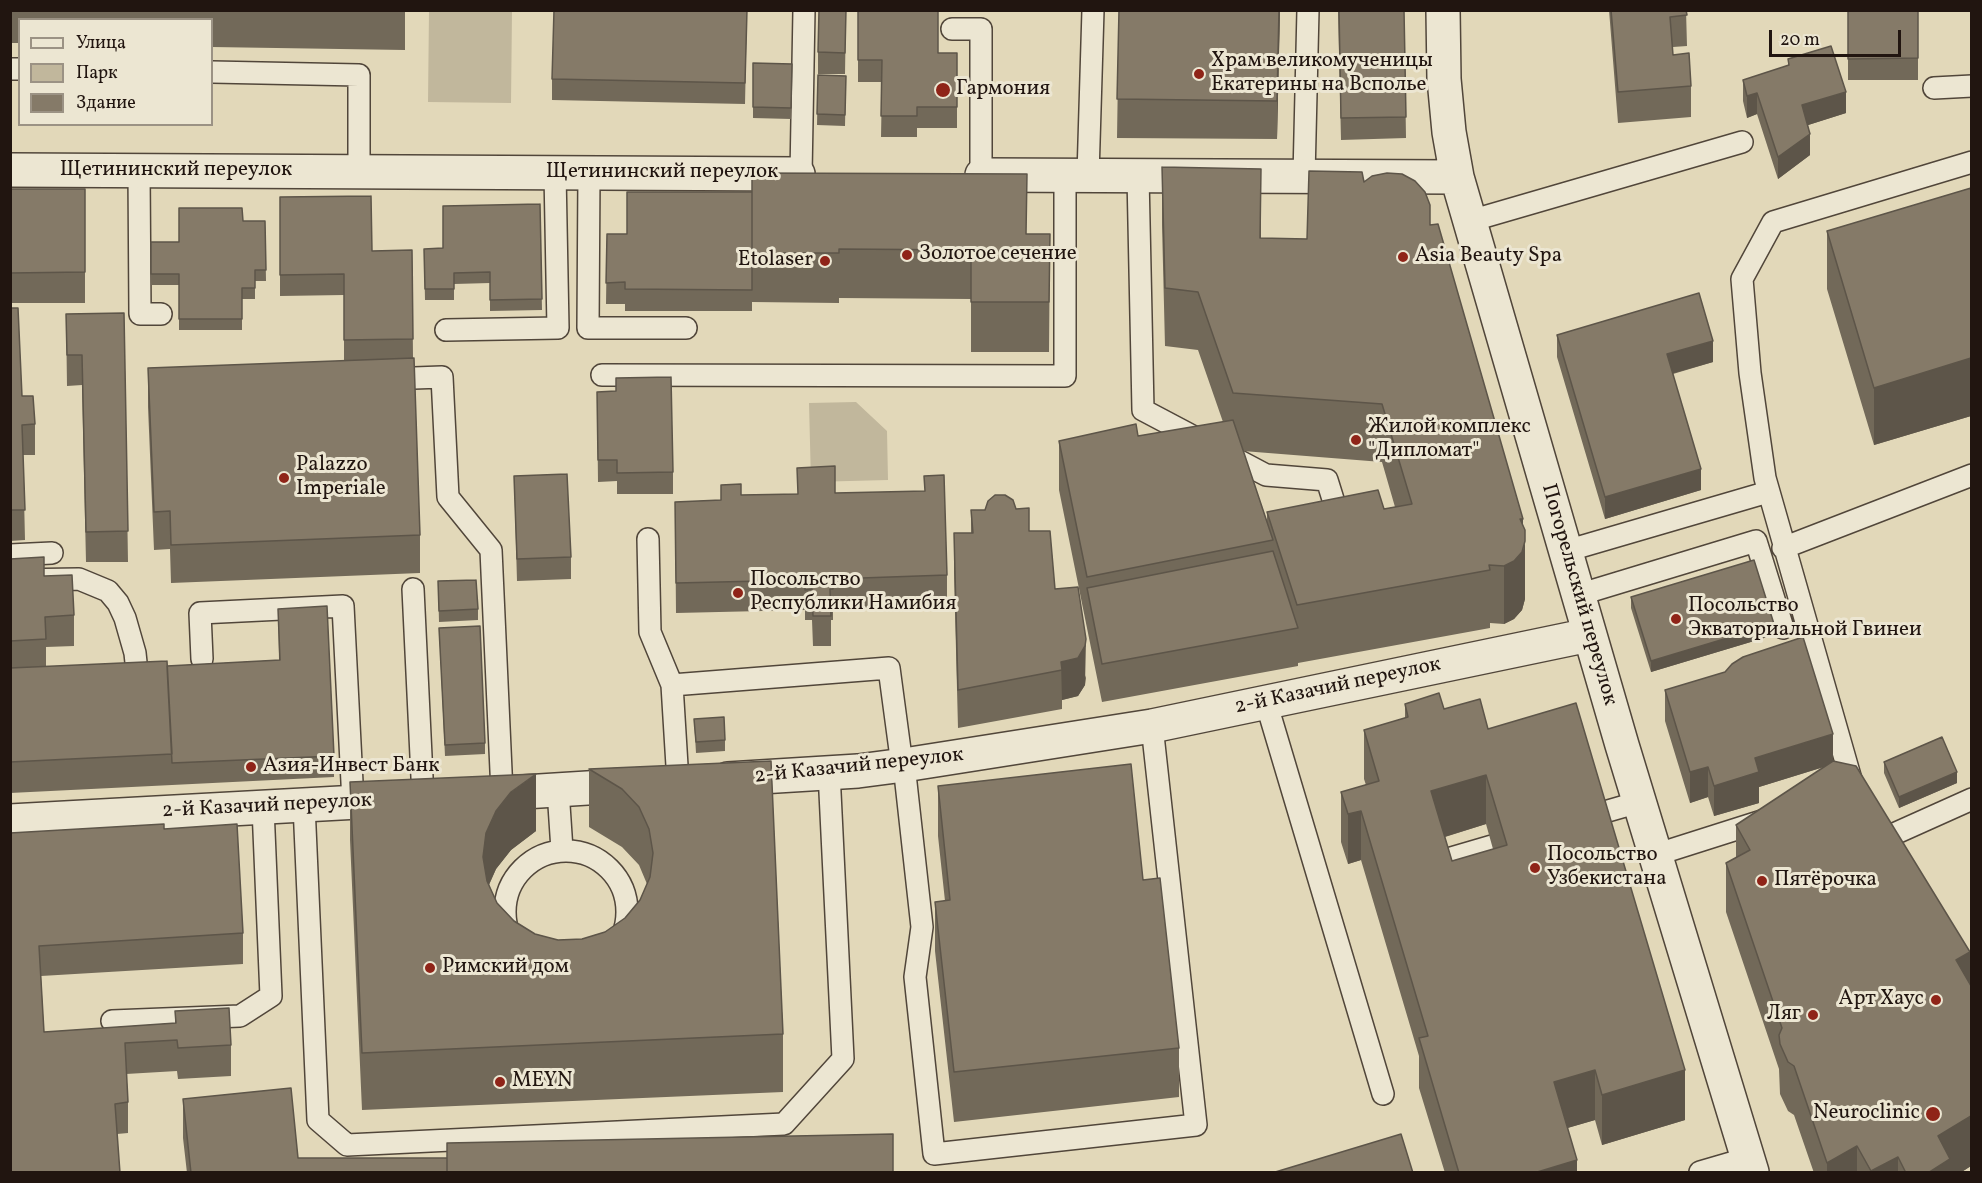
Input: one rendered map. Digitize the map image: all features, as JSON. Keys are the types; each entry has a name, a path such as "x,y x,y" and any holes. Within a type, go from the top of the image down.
{"street":[{"name":"Погорельский переулок","path":"1443,10 1446,100 1457,177 1589,635 1750,1165"},
{"name":"Щетининский переулок","path":"10,170 813,174"},
{"path":"969,175 1457,177"},
{"name":"2-й Казачий переулок","path":"10,821 558,790 903,765 1152,726 1589,635"}],"lane":[{"path":"804,10 813,174"},
{"path":"602,375 1065,376 1077,175 1093,10"},
{"path":"1304,176 1308,10"},
{"path":"952,30 981,29 969,175"},
{"path":"213,72 359,75 359,172"},
{"path":"1934,88 1971,86"},
{"path":"1470,221 1742,142"},
{"path":"1906,854 1894,834 1854,791 1783,548 1768,492 1750,373 1742,279 1773,222 1971,162"},
{"path":"139,171 140,314 161,314"},
{"path":"446,330 558,328 555,173"},
{"path":"589,173 588,328 686,328"},
{"path":"1138,176 1143,410 1266,475 1327,480 1345,537"},
{"path":"372,380 442,376 448,497 491,550 502,793"},
{"path":"1783,548 1971,475"},
{"path":"1566,551 1768,492"},
{"path":"648,539 650,632 672,685 678,782"},
{"path":"1578,595 1756,541 1783,627"},
{"path":"10,555 52,554"},
{"path":"10,580 79,579 108,591 118,603 125,618 135,653 139,693"},
{"path":"413,589 423,798"},
{"path":"202,659 200,613 343,606 353,802"},
{"path":"672,685 889,668 922,927 915,977 934,1154 1196,1125 1152,726"},
{"path":"1266,702 1383,1094"},
{"path":"304,805 318,1119 347,1146 784,1124 843,1059 829,772"},
{"path":"558,790 561,850"},
{"path":"1832,798 1854,791"},
{"path":"1894,834 1971,799"},
{"path":"1594,815 1639,802"},
{"path":"112,1021 240,1016 271,996 263,808"},
{"path":"1655,855 1775,817"},
{"path":"1451,858 1492,846"},
{"path":"561,850 581,852 598,859 613,871 624,888 628,907 627,926 619,944 607,959 590,969 571,974 552,972 534,965 519,952 509,936 505,917 507,897 514,879 526,865 543,854 561,850"},
{"path":"1700,1173 1750,1165"}],"green space":[{"path":"429,11 512,11 511,103 428,102"},
{"path":"856,402 887,431 888,480 811,482 809,403"}],"building":[{"path":"554,10 747,10 745,83 552,79"},
{"path":"819,10 846,10 845,53 818,52"},
{"path":"858,10 938,10 938,53 957,53 957,107 917,107 917,116 881,116 882,60 858,60"},
{"name":"Храм великомученицы Екатерины на Всполье","path":"1119,10 1279,10 1277,101 1117,99"},
{"path":"1339,10 1404,10 1406,117 1341,118"},
{"path":"1611,10 1686,10 1687,15 1670,17 1673,55 1689,53 1691,86 1618,92"},
{"path":"1848,10 1918,10 1918,58 1848,59"},
{"path":"1831,46 1846,92 1802,105 1810,134 1778,157 1757,93 1747,96 1743,80 1789,65 1788,59"},
{"path":"753,63 792,64 791,108 753,107"},
{"path":"818,75 846,76 845,115 817,114"},
{"name":"Жилой комплекс \"Дипломат\"","path":"1162,167 1261,169 1260,238 1307,239 1309,171 1362,172 1364,182 1372,176 1387,173 1402,174 1415,181 1425,192 1430,205 1430,225 1438,224 1523,519 1520,519 1525,530 1525,541 1522,552 1514,561 1504,566 1489,565 1490,570 1297,605 1267,512 1378,490 1384,509 1412,504 1382,404 1233,393 1198,292 1165,288"},
{"path":"752,173 1027,174 1026,234 1050,234 1049,302 971,302 971,250 839,249 839,253 752,253"},
{"path":"1971,188 1971,358 1874,388 1827,231"},
{"path":"10,189 85,189 85,272 10,273"},
{"path":"627,192 752,192 752,290 625,289 625,282 606,283 607,234 627,234"},
{"path":"371,196 372,251 412,250 413,339 344,340 344,274 280,275 280,197"},
{"path":"540,204 542,299 490,300 490,272 454,273 454,289 425,289 424,249 443,248 443,206"},
{"path":"179,208 242,208 243,221 265,221 266,270 255,270 255,288 242,288 242,319 179,319 179,274 151,274 151,242 179,242"},
{"path":"1699,293 1713,341 1667,354 1701,469 1605,497 1557,335"},
{"path":"10,308 18,308 22,396 33,396 35,424 22,425 25,510 10,510"},
{"path":"124,313 128,531 86,532 82,355 67,355 66,314"},
{"name":"Palazzo Imperiale","path":"414,358 420,535 171,545 170,511 154,512 148,368"},
{"path":"671,377 673,472 617,473 617,460 598,460 597,392 616,391 616,378"},
{"path":"1233,420 1273,540 1087,577 1059,441 1136,424 1138,436"},
{"path":"835,466 835,493 925,491 924,476 944,475 947,575 833,579 833,589 830,589 831,616 813,616 812,589 805,590 805,580 676,583 675,502 721,500 721,485 741,484 741,495 798,494 797,468"},
{"path":"567,474 571,557 517,559 514,476"},
{"path":"995,495 1005,495 1013,500 1016,509 1029,508 1029,531 1050,531 1055,589 1078,587 1086,639 1085,646 1078,658 1061,662 1062,670 958,690 954,533 973,533 971,510 985,510 988,501"},
{"path":"1273,551 1298,628 1102,664 1087,588"},
{"path":"44,557 44,576 72,575 74,615 45,617 46,639 10,641 10,559"},
{"path":"1754,560 1774,624 1651,661 1631,597"},
{"path":"476,580 478,609 439,611 438,581"},
{"path":"327,606 334,756 172,763 167,666 280,660 278,609"},
{"path":"480,626 485,743 445,745 439,628"},
{"path":"1803,637 1833,734 1755,758 1759,772 1714,786 1708,767 1690,772 1665,690 1725,672 1743,657"},
{"path":"167,661 172,754 10,762 10,668"},
{"path":"1439,693 1444,709 1480,699 1488,729 1576,703 1685,1070 1602,1095 1595,1070 1554,1082 1577,1160 1534,1173 1459,1173 1419,1038 1428,1036 1361,811 1348,814 1341,792 1379,781 1364,730 1408,717 1405,704","holes":["1486,775 1507,845 1452,861 1431,791"]},
{"path":"724,717 725,740 696,742 694,719"},
{"path":"1942,737 1957,772 1899,797 1884,762"},
{"name":"Римский дом","path":"771,761 783,1034 362,1053 350,782 536,774 511,792 496,811 486,833 483,857 487,881 497,903 514,921 535,934 558,940 582,939 605,932 625,918 640,900 650,877 653,853 649,829 639,807 622,789 589,769"},
{"path":"1833,761 1856,766 1970,952 1956,960 1971,986 1971,1116 1938,1136 1950,1159 1928,1173 1906,1173 1898,1157 1871,1171 1857,1146 1827,1163 1794,1066 1788,1062 1780,1044 1779,1035 1782,1028 1726,863 1750,850 1736,825"},
{"path":"1131,764 1143,880 1160,878 1179,1048 954,1072 935,902 950,900 938,786"},
{"path":"164,824 164,829 237,824 243,933 39,946 44,1032 176,1023 175,1011 229,1008 231,1045 178,1048 177,1040 125,1043 128,1102 115,1104 120,1173 10,1173 10,833"},
{"path":"291,1088 298,1158 447,1158 447,1173 191,1173 183,1099"},
{"path":"893,1134 893,1173 447,1173 447,1143"},
{"path":"1401,1134 1413,1173 1272,1173"}],"place":[{"name":"Храм великомученицы Екатерины на Всполье","path":"1199,74"},
{"name":"Гармония","path":"943,90"},
{"name":"Золотое сечение","path":"907,255"},
{"name":"Asia Beauty Spa","path":"1403,257"},
{"name":"Etolaser","path":"825,261"},
{"name":"Жилой комплекс \"Дипломат\"","path":"1356,440"},
{"name":"Palazzo Imperiale","path":"284,478"},
{"name":"Посольство Республики Намибия","path":"738,593"},
{"name":"Посольство Экваториальной Гвинеи","path":"1676,619"},
{"name":"Азия-Инвест Банк","path":"251,767"},
{"name":"Посольство Узбекистана","path":"1535,868"},
{"name":"Пятёрочка","path":"1762,881"},
{"name":"Римский дом","path":"430,968"},
{"name":"Арт Хаус","path":"1936,1000"},
{"name":"Ляг","path":"1813,1015"},
{"name":"MEYN","path":"500,1082"},
{"name":"Neuroclinic","path":"1933,1114"}]}
